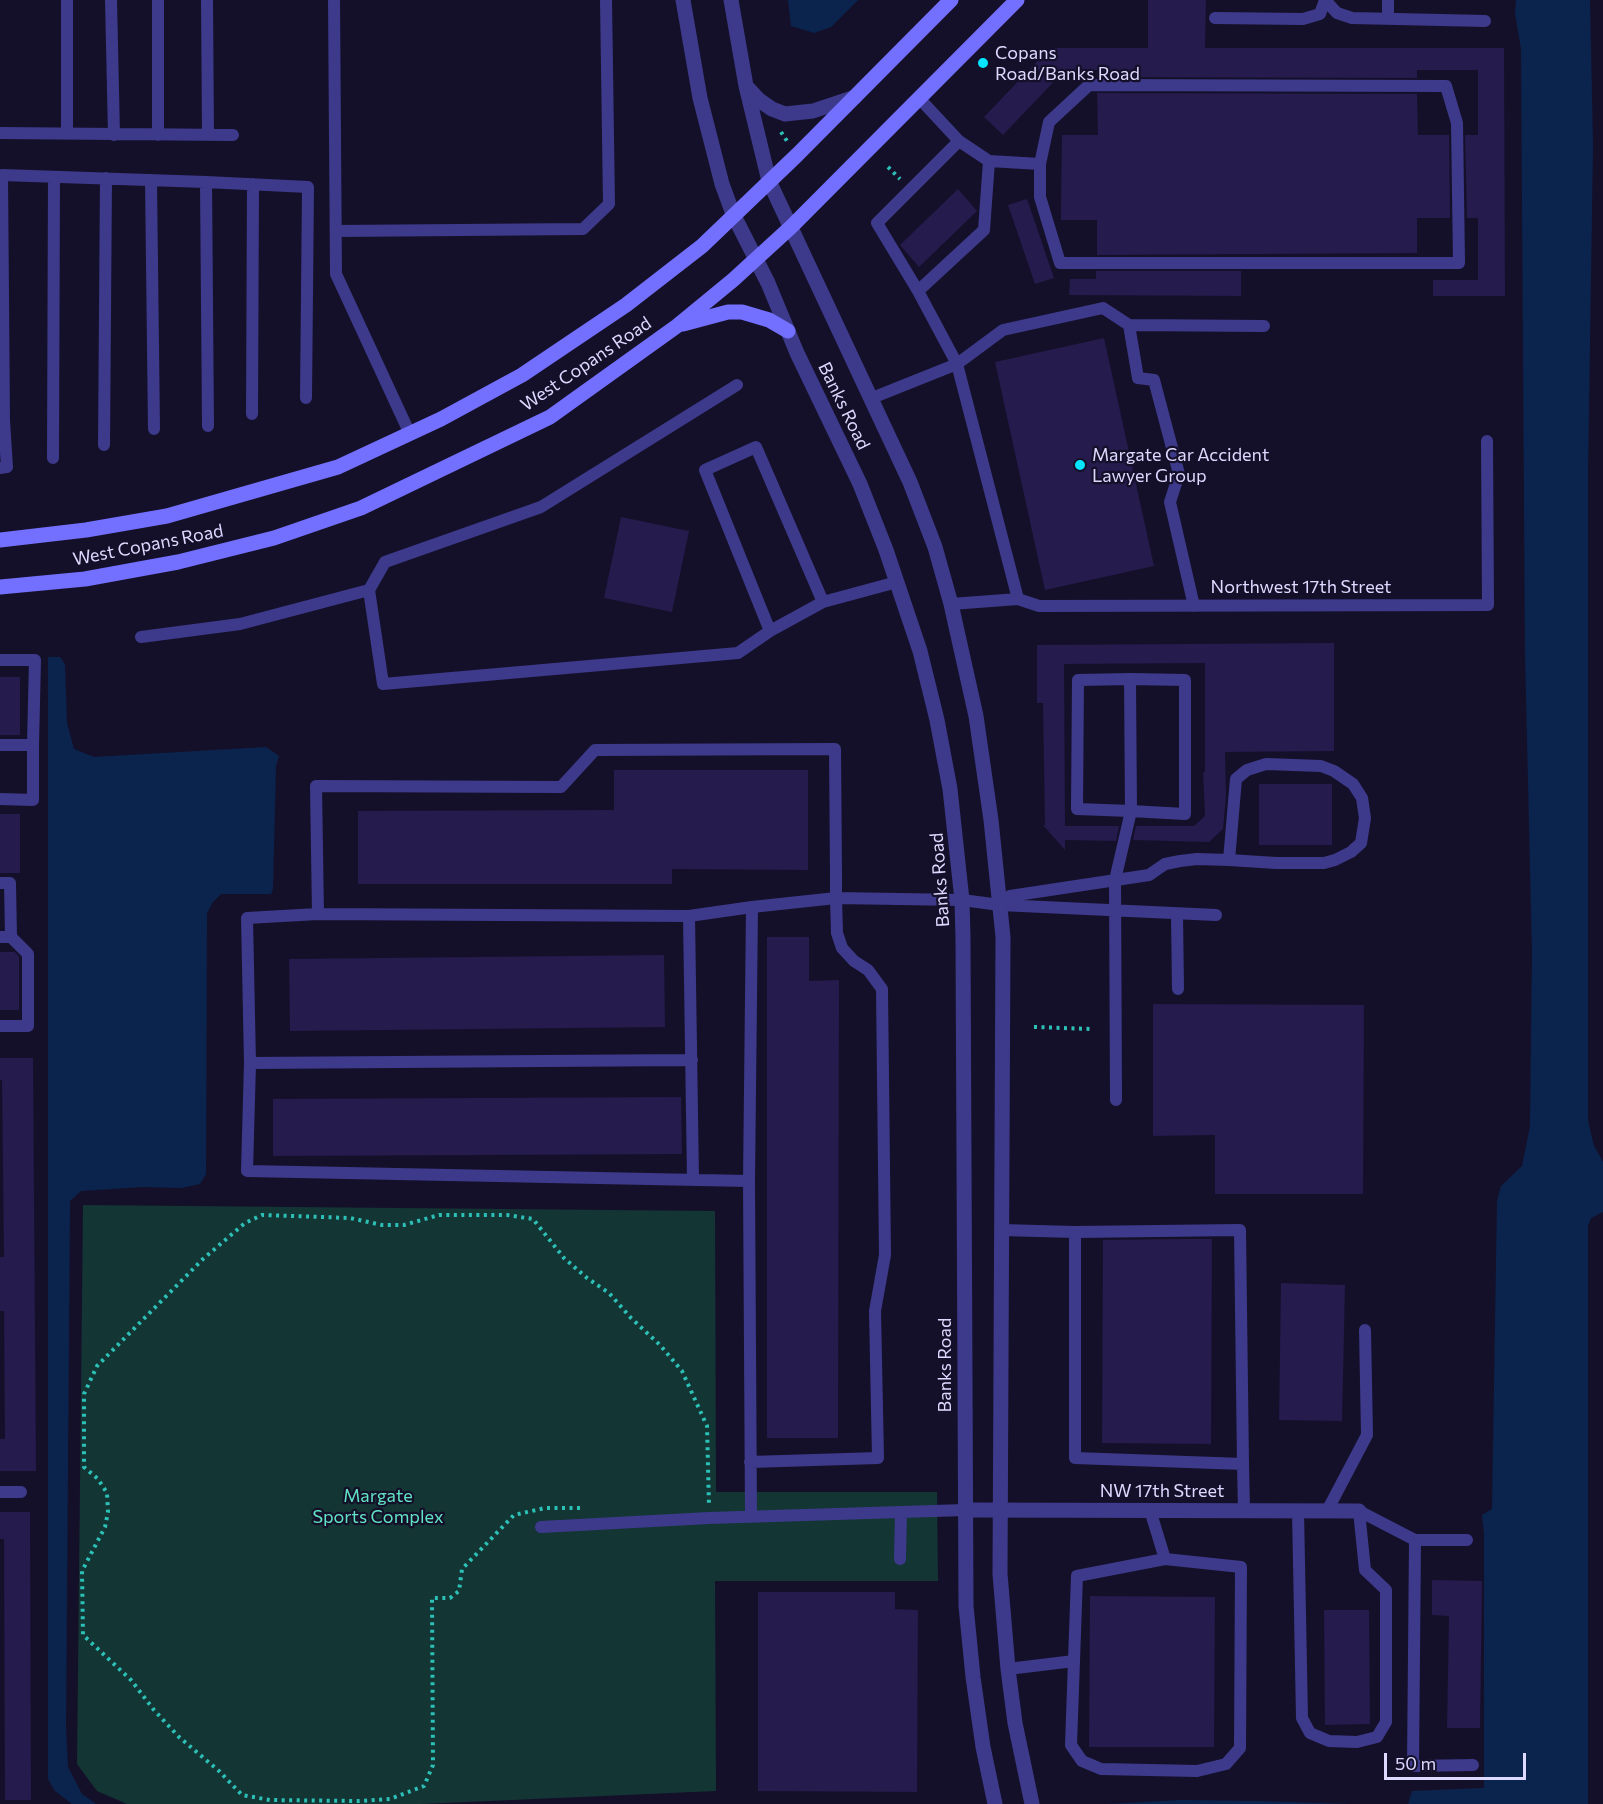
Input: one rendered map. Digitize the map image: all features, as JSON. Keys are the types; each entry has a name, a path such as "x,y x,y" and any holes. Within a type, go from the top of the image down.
{"main road":[{"name":"West Copans Road","path":"0,540 86,530 167,516 338,467 441,419 522,375 617,312 702,246 951,0"},
{"name":"West Copans Road","path":"0,586 85,579 178,562 274,538 361,508 550,417 677,326 757,259 1017,0"},
{"path":"677,326 728,312 742,312 769,320 788,332"}],"street":[{"name":"Banks Road","path":"683,0 700,98 722,184 788,332 860,484 920,651 937,720 955,824 962,900 966,1606 983,1747 995,1804"},
{"name":"Banks Road","path":"731,0 746,86 769,181 910,482 935,547 951,604 976,716 991,820 1003,937 1000,1574 1015,1723 1032,1804"},
{"path":"746,86 759,100 785,114 813,111 855,97"},
{"name":"NW 17th Street","path":"965,1510 1359,1511"}],"lane":[{"path":"67,0 67,134"},
{"path":"111,0 114,135"},
{"path":"158,0 158,135"},
{"path":"207,0 208,135"},
{"path":"334,0 336,274 410,434"},
{"path":"336,231 583,229 609,204 606,0"},
{"path":"1215,18 1304,19 1320,14 1325,0 1337,13 1352,18 1485,21"},
{"path":"1388,0 1388,19"},
{"path":"1089,85 1446,86 1457,123 1459,263 1060,263 1040,197 1040,164 1049,122 1089,85"},
{"path":"919,98 959,141 989,161 1040,164"},
{"path":"0,133 233,135"},
{"path":"959,141 877,223 918,291 957,364 1018,599"},
{"path":"918,291 984,230 989,161"},
{"path":"0,468 7,467 2,421 2,175 308,187 306,398"},
{"path":"53,458 54,177"},
{"path":"104,445 106,178"},
{"path":"151,180 154,429"},
{"path":"206,182 208,426"},
{"path":"252,414 253,184"},
{"path":"872,398 957,364 1003,330 1102,308 1129,325 1264,326"},
{"path":"1129,325 1138,378 1154,380 1179,474 1170,502 1194,606"},
{"path":"737,385 541,507 385,562 369,590 383,684 738,653 770,630 823,602 897,582"},
{"name":"Northwest 17th Street","path":"951,604 1018,599 1039,606 1488,605 1487,441"},
{"path":"770,630 705,470 756,447 823,602"},
{"path":"141,638 240,624 369,590"},
{"path":"0,660 34,660 33,800 0,800"},
{"path":"1116,1100 1115,880 1131,811 1130,679"},
{"path":"1078,680 1185,680 1185,814 1131,811 1077,809 1078,680"},
{"path":"0,745 33,745"},
{"path":"318,914 316,786 561,787 595,750 835,749 837,933 842,948 854,961 868,970 882,989 885,1255 875,1311 878,1458 750,1462"},
{"path":"1000,905 1010,896 1149,875 1164,864 1180,861 1197,859 1324,863 1335,860 1351,852 1360,843 1365,818 1362,798 1353,784 1334,771 1321,766 1266,764 1247,770 1236,779 1229,860"},
{"path":"0,883 10,883 6,937 28,954 28,1026 0,1026"},
{"path":"749,1181 247,1171 250,1063 247,918 318,914 689,916 836,898 962,900 1000,905 1177,915 1216,915"},
{"path":"751,1517 749,1181 752,907"},
{"path":"1177,915 1178,989"},
{"path":"689,916 693,1179"},
{"path":"250,1063 692,1060"},
{"path":"1001,1230 1075,1232 1240,1230 1244,1511"},
{"path":"1075,1232 1075,1458 1243,1464"},
{"path":"1327,1511 1367,1435 1365,1330"},
{"path":"0,1492 21,1492"},
{"path":"541,1527 709,1518 965,1510"},
{"path":"1150,1510 1165,1559"},
{"path":"1298,1511 1302,1718 1310,1733 1329,1741 1357,1742 1377,1737 1386,1722 1386,1590 1365,1570 1359,1511"},
{"path":"1359,1511 1415,1540 1467,1540"},
{"path":"900,1559 901,1512"},
{"path":"1415,1540 1413,1766 1473,1765"},
{"path":"1165,1559 1241,1567 1240,1748 1226,1764 1197,1771 1101,1769 1082,1761 1071,1745 1077,1576 1165,1559"},
{"path":"1008,1669 1074,1661"}],"path":[{"path":"783,123 781,132 790,146"},
{"path":"888,167 901,180"},
{"path":"1034,1027 1092,1029"},
{"path":"592,1507 545,1508 514,1515 462,1569 459,1591 450,1598 432,1598 433,1765 424,1786 390,1799 359,1802 270,1800 242,1794 213,1765 179,1737 130,1680 83,1635 82,1571 105,1527 108,1512 107,1493 98,1479 84,1467 84,1394 97,1366 203,1258 245,1223 262,1215 350,1218 382,1226 404,1226 439,1215 507,1215 533,1220 564,1258 609,1293 682,1371 707,1426 709,1518"},
{"path":"697,1505 709,1505"}],"green space":[{"name":"Margate Sports Complex","path":"83,1205 715,1211 716,1492 937,1492 938,1581 715,1581 716,1791 421,1804 127,1804 97,1791 77,1764"}],"water":[{"path":"788,0 858,0 831,27 814,33 791,26"},
{"path":"1516,0 1590,0 1593,145 1588,473 1588,1121 1594,1146 1603,1162 1603,1212 1591,1218 1588,1226 1588,1804 1408,1804 1412,1791 1484,1788 1484,1534 1482,1515 1492,1509 1497,1201 1501,1186 1522,1166 1530,1126 1532,952 1525,654 1521,49 1515,13"},
{"path":"48,657 60,657 65,664 67,723 74,749 94,757 266,747 279,756 276,766 271,894 221,894 207,913 206,1174 200,1184 181,1188 143,1187 81,1191 70,1201 66,1728 68,1767 82,1794 96,1804 72,1804 55,1791 48,1779"},
{"path":"1180,1800 1259,1801 1349,1804 1108,1804"}],"building":[{"path":"1148,0 1206,0 1205,48 1504,48 1505,296 1433,296 1433,280 1478,280 1478,218 1467,218 1465,135 1478,135 1478,70 1417,70 1417,78 1097,77 1097,70 1065,70 1003,135 984,117 1050,48 1148,48"},
{"path":"1097,93 1417,94 1418,135 1449,135 1450,218 1417,218 1417,253 1097,255 1097,220 1061,220 1061,203 1062,135 1098,135"},
{"path":"958,189 977,211 919,267 900,245"},
{"path":"1027,199 1054,278 1035,284 1008,205"},
{"path":"1096,271 1241,271 1241,296 1069,295 1070,279 1096,279"},
{"path":"1104,338 1154,566 1045,590 995,362"},
{"path":"621,517 689,531 672,612 604,598"},
{"path":"1334,643 1334,751 1225,752 1226,796 1223,829 1209,842 1133,840 1136,826 1194,826 1205,816 1203,772 1205,772 1205,663 1064,664 1065,826 1119,826 1116,841 1065,840 1065,850 1043,825 1045,825 1043,703 1037,703 1037,645"},
{"path":"0,677 20,677 20,735 0,735"},
{"path":"614,770 808,770 808,870 672,869 672,884 358,884 358,811 614,810"},
{"path":"1259,784 1332,784 1332,845 1259,845"},
{"path":"0,814 20,814 20,873 0,873"},
{"path":"767,937 809,937 809,981 839,980 838,1438 767,1438"},
{"path":"0,952 15,952 19,957 19,1010 0,1010"},
{"path":"664,955 665,1027 290,1031 289,959"},
{"path":"1153,1004 1364,1005 1363,1194 1215,1194 1215,1135 1153,1136"},
{"path":"0,1058 33,1058 36,1471 0,1471 0,1439 5,1439 4,1311 0,1311 0,1257 4,1257"},
{"path":"681,1097 682,1154 273,1156 273,1099"},
{"path":"1212,1239 1211,1444 1102,1443 1103,1240"},
{"path":"1281,1283 1345,1285 1342,1421 1279,1420"},
{"path":"0,1512 30,1512 31,1800 5,1800 4,1539 0,1539"},
{"path":"1432,1580 1482,1581 1480,1728 1447,1728 1449,1616 1432,1615"},
{"path":"758,1592 895,1592 895,1609 918,1610 917,1792 758,1791"},
{"path":"1090,1596 1215,1597 1214,1747 1089,1747"},
{"path":"1324,1610 1369,1610 1370,1724 1325,1725"}],"place":[{"name":"Copans Road/Banks Road","path":"983,63"},
{"name":"Margate Car Accident Lawyer Group","path":"1080,465"}]}
